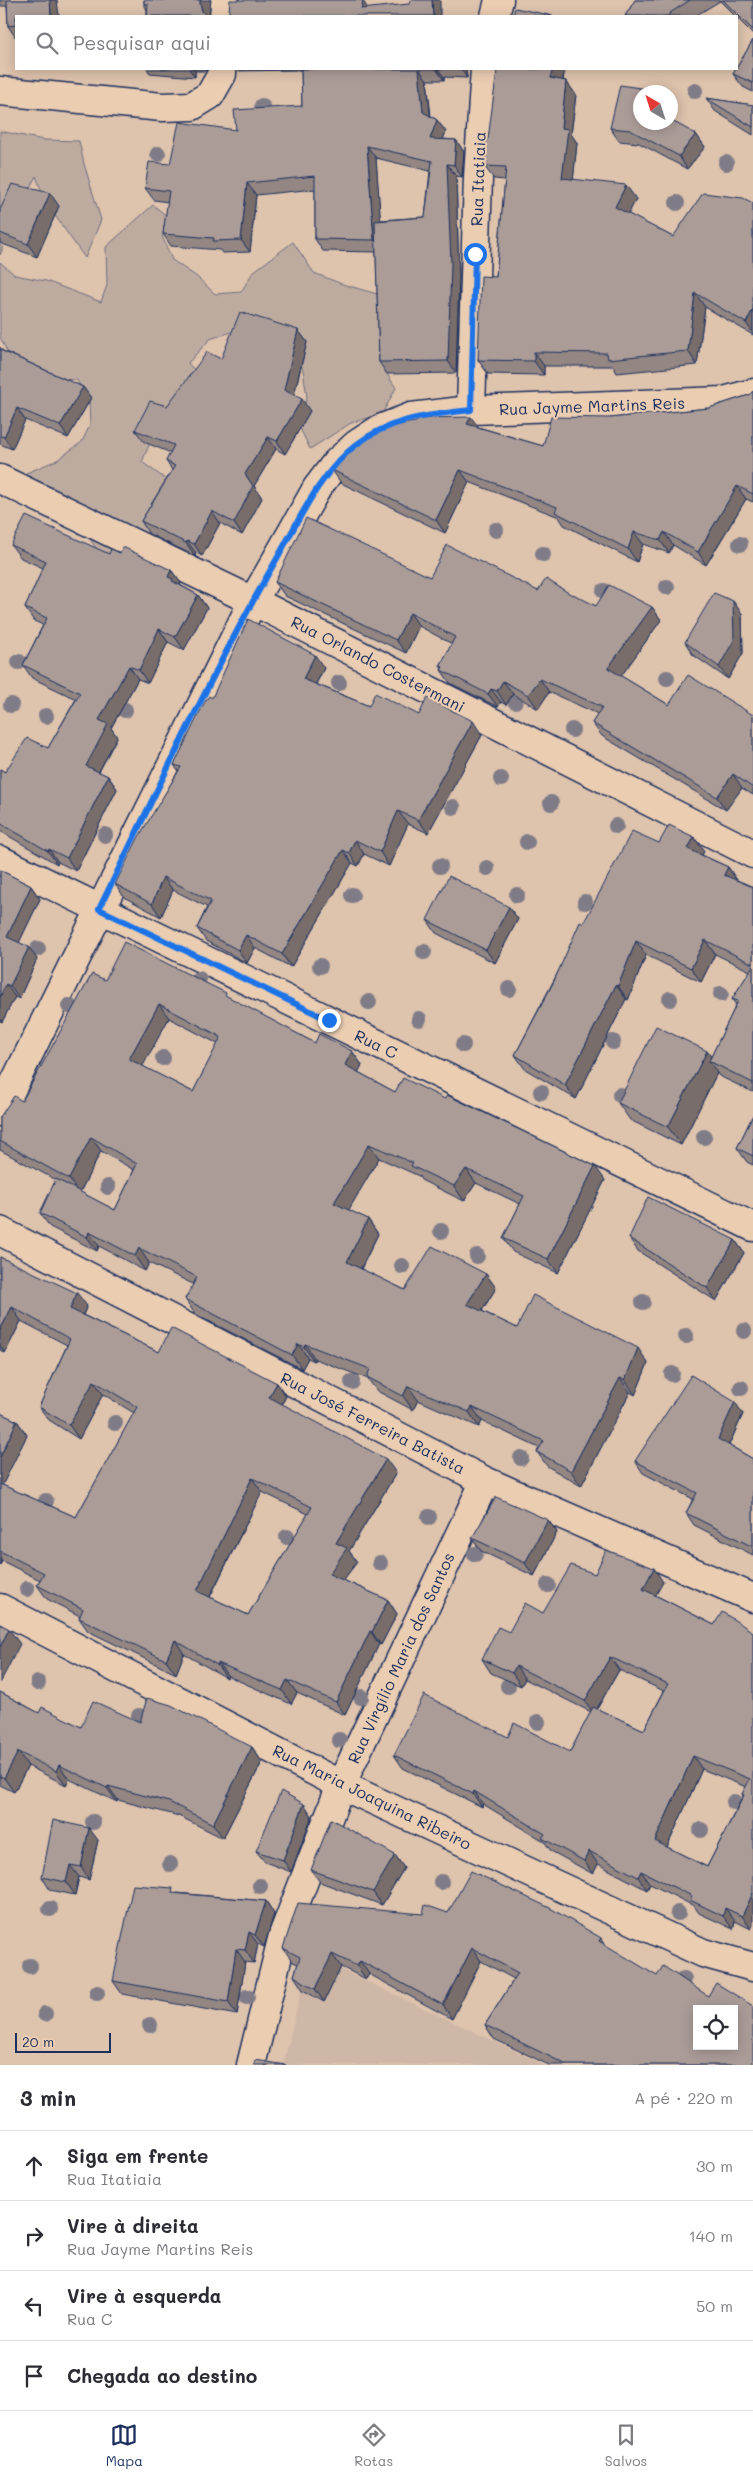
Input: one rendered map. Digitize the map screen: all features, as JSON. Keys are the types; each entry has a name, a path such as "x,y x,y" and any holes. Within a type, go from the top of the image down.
{"street":[{"path":"224,15 225,0"},
{"path":"495,15 500,0"},
{"path":"0,91 162,107 192,106 210,95 222,70"},
{"name":"Rua Itatiaia","path":"471,410 478,177 485,70"},
{"name":"Rua Jayme Martins Reis","path":"0,1112 252,601 318,488 336,463 357,444 380,429 411,417 471,410 724,401 753,393"},
{"name":"Rua Orlando Costermani","path":"0,479 252,601 753,854"},
{"name":"Rua C","path":"0,860 753,1226"},
{"name":"Rua José Ferreira Batista","path":"0,1231 485,1481 753,1598"},
{"name":"Rua Virgílio Maria dos Santos","path":"251,2065 283,1935 341,1785 485,1481"},
{"name":"Rua Maria Joaquina Ribeiro","path":"0,1608 341,1785 703,1953 753,1967"}],"shaded area":[{"path":"0,131 43,140 79,141 101,220 85,258 46,203 36,176 17,212 0,255"},
{"path":"153,205 173,221 162,236 172,260 197,277 215,294 241,292 253,272 293,242 314,273 342,284 377,294 386,311 385,371 396,388 382,414 351,423 310,449 298,424 307,397 303,370 293,344 244,328 210,339 188,363 234,414 160,419 142,462 183,492 175,531 145,565 102,558 68,503 37,505 24,474 57,460 82,442 90,425 89,402 77,380 60,379 15,368 0,337 0,262 15,275 46,281 101,302 107,285 106,247"},
{"path":"310,1955 545,2065 283,2065"}],"building":[{"path":"7,0 50,0 51,15 15,15 15,25 8,26"},
{"path":"144,0 200,0 202,11 205,15 147,15 148,4 144,4"},
{"path":"230,0 360,0 363,1 361,9 409,4 411,0 432,0 433,15 225,15 229,12"},
{"path":"635,0 690,0 669,15 626,15"},
{"path":"723,0 753,0 753,30"},
{"path":"515,8 549,15 513,15"},
{"path":"753,40 753,83 733,74 735,70 738,70 738,66"},
{"path":"301,70 419,70 423,112 437,120 430,139 456,140 454,165 447,164 451,264 448,361 379,362 375,221 425,217 432,161 367,146 374,240 315,239 315,176 247,183 241,240 213,241 214,238 163,234 169,191 145,188 149,162 170,164 179,122 236,130 234,110 302,106"},
{"path":"497,70 553,70 550,78 566,81 561,128 568,129 562,178 626,185 615,207 673,237 703,193 743,198 753,203 753,309 746,323 695,293 688,351 608,359 607,353 534,352 534,361 478,360 481,276 496,277 506,167 484,166 486,139 488,139"},
{"path":"620,85 633,87 633,130 678,130 678,124 696,134 679,156 630,130 610,128"},
{"path":"706,98 753,105 753,127"},
{"path":"12,184 50,193 28,244 0,233 0,210"},
{"path":"240,312 298,330 284,390 302,399 277,441 268,437 245,474 253,486 234,523 212,511 194,544 187,541 186,543 141,521 175,466 166,461 174,445 135,430 150,401 167,406 207,352 221,359"},
{"path":"0,350 83,387 60,426 17,408 4,437 0,436"},
{"path":"753,391 753,494 737,486 698,552 664,532 660,540 634,532 628,549 555,512 557,507 460,470 436,520 332,470 358,444 378,430 392,425 416,422 418,418 471,417 467,424 543,446 551,417 610,418 709,408 749,395"},
{"path":"26,516 109,554 111,549 120,553 123,547 171,570 168,577 173,579 172,581 198,595 175,637 159,629 139,670 129,666 99,720 108,724 86,766 108,776 67,858 49,849 48,851 0,823 0,769 5,772 27,738 48,748 80,693 23,665 47,618 25,608 46,561 11,545"},
{"path":"306,518 430,577 447,545 538,591 546,579 572,595 596,606 609,585 652,607 608,668 669,705 688,675 753,715 753,788 733,774 717,797 592,723 602,707 540,679 528,695 503,681 497,691 491,689 488,694 441,670 443,667 440,666 455,637 410,613 396,640 275,582"},
{"path":"714,593 733,601 734,640 719,667 685,642"},
{"path":"248,619 315,655 303,679 369,706 375,693 419,715 427,698 473,721 418,820 398,811 380,852 355,840 349,853 343,850 282,954 246,935 238,950 197,928 211,901 163,877 152,904 115,884 138,838 181,767 174,765 204,703 209,696 212,698"},
{"path":"669,825 694,837 688,849 728,867 724,875 753,887 753,964 705,940 691,968 636,941 618,986 616,985 565,1085 515,1055 554,981 580,922 583,924 632,831 659,843"},
{"path":"0,870 31,886 7,937 29,947 10,986 6,984 0,997"},
{"path":"449,876 509,907 486,950 427,920"},
{"path":"124,942 226,993 225,995 315,1043 319,1034 352,1051 345,1065 395,1092 403,1078 445,1099 447,1095 595,1166 548,1259 503,1238 524,1196 466,1169 454,1186 411,1166 413,1163 369,1144 334,1203 368,1219 347,1262 405,1290 432,1246 486,1274 467,1304 517,1328 533,1295 638,1348 625,1380 620,1378 571,1471 537,1452 544,1441 472,1407 469,1412 408,1386 403,1396 367,1377 370,1369 305,1344 304,1347 298,1344 292,1355 185,1299 197,1277 139,1248 135,1256 89,1232 87,1237 40,1213 56,1179 115,1210 137,1164 91,1137 69,1179 0,1141 0,1117 14,1096 22,1101 92,974 105,980","holes":["159,1004 221,1037 193,1092 129,1059"]},
{"path":"753,966 753,1083 709,1061 738,1001 732,999"},
{"path":"656,1026 707,1051 668,1127 618,1103"},
{"path":"753,1115 753,1156 737,1148"},
{"path":"648,1197 735,1240 707,1288 629,1238"},
{"path":"0,1257 77,1293 70,1309 159,1352 171,1328 277,1383 269,1397 386,1459 336,1543 347,1548 329,1574 388,1600 372,1632 370,1631 336,1702 287,1680 282,1690 218,1663 217,1665 175,1640 166,1660 79,1618 83,1609 37,1585 44,1573 0,1551 0,1484 76,1517 137,1407 94,1381 69,1425 39,1407 70,1339 12,1307 0,1330","holes":["252,1478 312,1507 248,1615 197,1591"]},
{"path":"691,1375 735,1402 718,1439 753,1459 753,1547 686,1513 697,1493 635,1461"},
{"path":"0,1413 17,1421 0,1457"},
{"path":"496,1497 548,1520 525,1563 472,1538"},
{"path":"606,1550 654,1568 643,1589 714,1625 722,1612 753,1632 753,1893 742,1916 725,1908 723,1916 690,1900 692,1896 641,1871 638,1877 589,1851 584,1861 542,1838 545,1834 474,1791 473,1794 394,1755 424,1695 508,1737 514,1723 570,1752 593,1707 644,1730 668,1684 610,1657 585,1701 516,1666 512,1673 482,1659 498,1627 509,1632 525,1603 543,1613 571,1565 595,1574","holes":["693,1756 750,1779 742,1794 744,1795 707,1867 655,1841"]},
{"path":"0,1624 9,1629 0,1647"},
{"path":"0,1692 39,1713 42,1707 81,1727 93,1701 140,1722 147,1698 171,1705 252,1747 213,1824 169,1802 108,1786 107,1788 59,1765 56,1771 18,1752 4,1778 0,1776"},
{"path":"281,1791 304,1804 283,1860 256,1851"},
{"path":"331,1819 395,1855 373,1892 311,1870"},
{"path":"53,1820 89,1828 81,1867 70,1865 66,1882 42,1877"},
{"path":"471,1871 550,1908 601,1938 599,1941 657,1976 663,1966 708,1996 716,1983 753,2006 753,2065 567,2065 485,2025 518,1973 472,1948 443,2005 360,1961 357,1966 332,1954 315,1989 294,1976 300,1957 283,1948 298,1903 423,1914 425,1905 448,1913"},
{"path":"133,1885 173,1888 172,1893 266,1901 255,1935 249,1932 245,1950 236,1949 228,2002 113,1981"},
{"path":"255,2060 286,2065 254,2065"}],"route":[{"path":"329,1020 99,909 252,601 318,488 336,463 357,444 380,429 411,417 471,410 475,254"}]}
